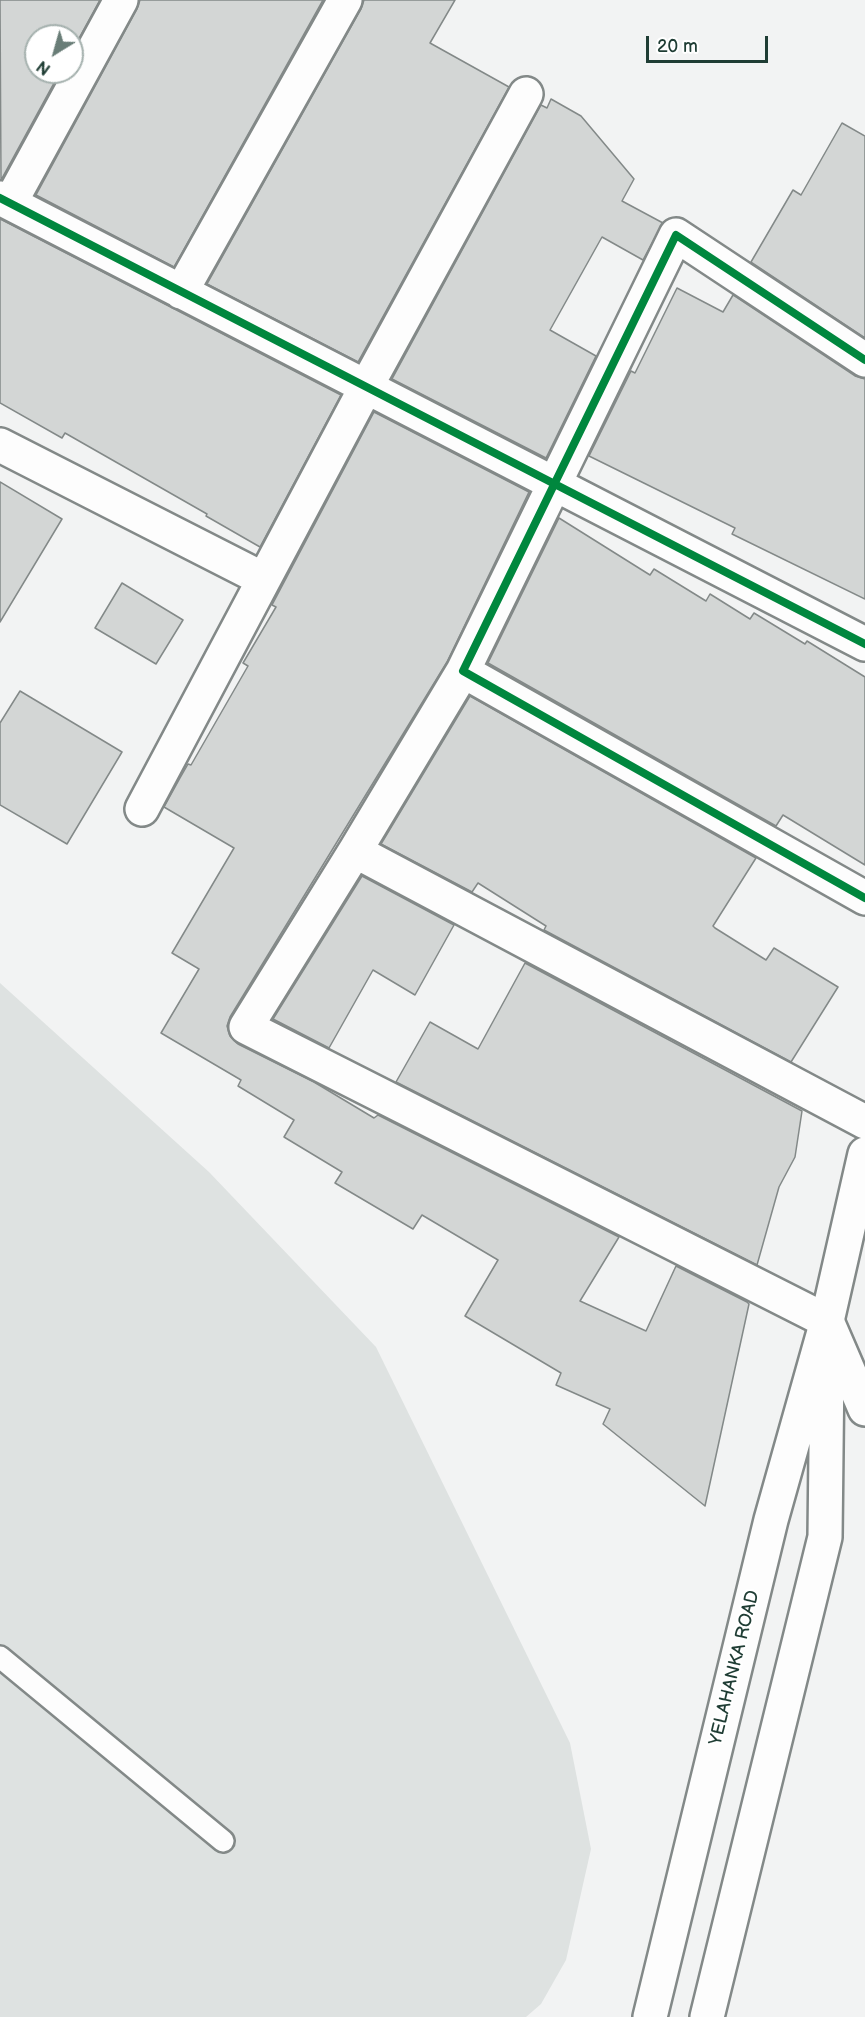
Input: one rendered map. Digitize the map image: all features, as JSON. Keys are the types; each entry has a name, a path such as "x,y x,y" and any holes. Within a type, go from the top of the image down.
{"street":[{"path":"121,0 5,201 865,644"},
{"path":"181,292 345,0"},
{"path":"142,809 366,387 526,94"},
{"path":"865,360 676,235 463,671 246,1027 827,1321 865,1409"},
{"path":"0,445 263,579"},
{"path":"463,671 865,898"},
{"path":"355,851 865,1122"},
{"name":"YELAHANKA ROAD","path":"650,2017 771,1520 827,1321 865,1154"},
{"name":"YELAHANKA ROAD","path":"707,2017 825,1537 827,1321"}],"lane":[{"path":"0,1656 223,1841"}],"shaded area":[{"path":"0,983 209,1172 376,1347 570,1743 591,1849 566,1960 541,2004 526,2017 0,2017"}],"building":[{"path":"0,0 100,0 84,29 84,24 24,24 24,84 53,84 1,180"},
{"path":"140,0 323,0 174,267 36,195"},
{"path":"364,0 455,0 430,43 509,87 358,362 207,284"},
{"path":"551,99 581,116 634,179 622,201 663,223 643,260 602,237 550,330 596,356 546,458 392,379 541,105 547,108"},
{"path":"842,123 865,136 865,338 751,262 793,190 801,195"},
{"path":"0,219 341,395 260,547 65,433 62,438 0,403"},
{"path":"677,288 723,312 733,295 855,376 865,379 865,599 732,534 735,528 589,456 631,371 635,373"},
{"path":"374,412 529,492 447,662 230,1017 227,1026 230,1036 238,1044 314,1082 374,1118 378,1115 619,1237 580,1301 646,1331 676,1266 747,1302 749,1304 705,1506 603,1424 610,1409 556,1385 561,1373 465,1316 498,1260 422,1215 413,1229 335,1183 342,1172 284,1137 294,1120 238,1086 241,1080 161,1033 199,969 172,953 234,848 164,807 248,666 243,663 276,607 272,605"},
{"path":"0,482 62,519 0,622"},
{"path":"559,518 650,575 654,569 706,601 710,594 750,619 754,613 805,644 807,641 865,677 865,865 783,815 776,826 488,663"},
{"path":"122,583 183,620 156,664 95,628"},
{"path":"20,691 122,752 67,844 0,805 0,723"},
{"path":"470,696 756,858 713,926 766,960 774,948 838,987 791,1062 544,930 546,926 478,883 472,892 381,844"},
{"path":"362,876 454,925 415,995 373,970 329,1048 273,1019"},
{"path":"525,963 802,1111 795,1157 779,1187 757,1265 396,1082 430,1022 478,1049"}],"cycle path":[{"path":"0,198 865,644"},
{"path":"865,360 676,235 463,671 865,898"}]}
